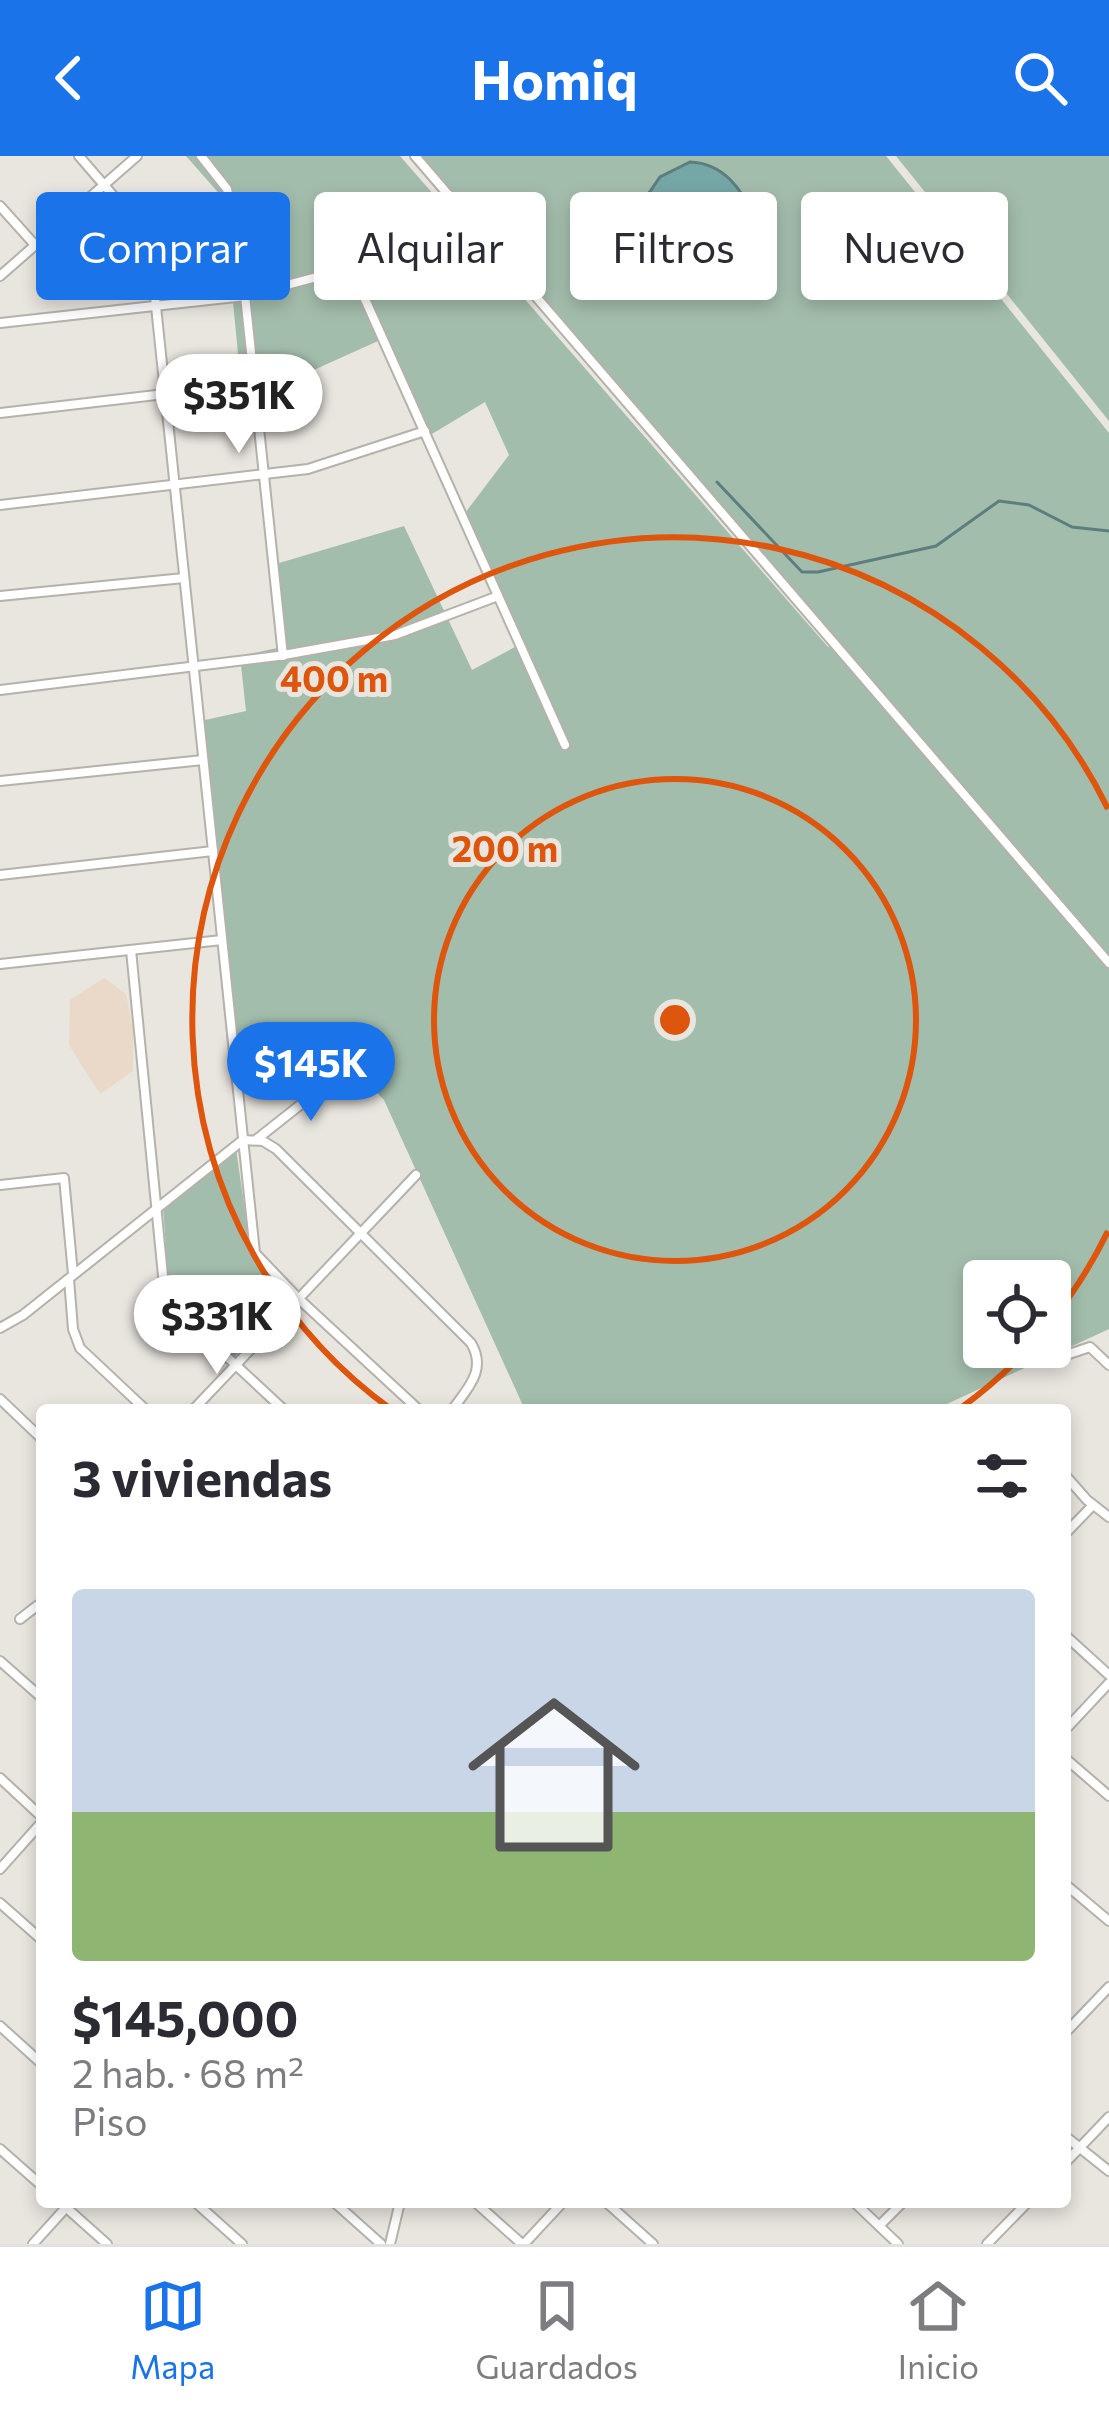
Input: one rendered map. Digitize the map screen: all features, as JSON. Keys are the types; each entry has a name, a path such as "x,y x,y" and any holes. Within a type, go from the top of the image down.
{"street":[{"path":"79,156 137,222 146,239 255,1253 412,1404"},
{"path":"0,276 137,156"},
{"path":"201,156 227,192"},
{"path":"415,156 446,192"},
{"path":"0,206 35,246"},
{"path":"0,323 209,300"},
{"path":"245,300 284,656"},
{"path":"366,300 565,746"},
{"path":"539,300 1109,963"},
{"path":"0,413 165,394"},
{"path":"0,505 332,464 425,431"},
{"path":"0,596 184,578"},
{"path":"0,689 284,656 395,635 498,596"},
{"path":"0,781 203,760"},
{"path":"0,875 213,851"},
{"path":"0,964 222,940"},
{"path":"131,950 164,1286 169,1301 278,1404"},
{"path":"256,1140 338,1075"},
{"path":"0,1328 23,1315 243,1140 256,1140 276,1149 362,1232 478,1355 476,1378 456,1404"},
{"path":"199,1404 416,1175"},
{"path":"0,1184 64,1178 73,1329 80,1348 140,1404"},
{"path":"1071,1351 1090,1347 1109,1365"},
{"path":"0,1399 36,1432"},
{"path":"1071,1480 1109,1517"},
{"path":"1071,1528 1094,1505"},
{"path":"20,1619 36,1607"},
{"path":"1071,1641 1109,1679 1071,1723"},
{"path":"0,1661 36,1693"},
{"path":"1071,1763 1109,1796"},
{"path":"0,1778 36,1813"},
{"path":"0,1869 36,1826"},
{"path":"1071,1889 1109,1921"},
{"path":"0,1903 36,1935"},
{"path":"1071,2026 1109,1988"},
{"path":"0,2026 36,2059"},
{"path":"1071,2157 1109,2117"},
{"path":"1071,2141 1109,2171"},
{"path":"0,2149 36,2181"},
{"path":"33,2244 62,2208"},
{"path":"69,2208 106,2244"},
{"path":"202,2208 242,2244"},
{"path":"341,2208 386,2244 398,2208"},
{"path":"482,2208 523,2244 556,2208"},
{"path":"613,2208 653,2244"},
{"path":"860,2208 898,2244"},
{"path":"880,2226 897,2208"},
{"path":"987,2244 1022,2208"}],"shaded area":[{"path":"104,978 126,994 133,1030 133,1071 100,1094 69,1045 70,1000"}],"green space":[{"path":"186,156 400,156 431,192 314,192 314,300 526,300 828,647 833,645 986,818 542,300 546,300 546,192 450,192 419,156 886,156 915,192 801,192 801,300 1002,300 1109,433 1109,1329 1071,1347 1071,1260 963,1260 963,1368 1025,1368 947,1404 522,1404 384,1100 364,1079 348,1071 348,1080 231,1083 196,722 246,711 240,656 277,648 269,566 404,526 472,670 515,647 459,521 509,455 485,402 422,440 378,341 316,369 241,385 233,300 290,300 290,192 218,192"},
{"path":"896,156 1109,156 1109,421 1008,295 1008,192 925,192"},
{"path":"236,1149 251,1252 292,1298 234,1357 179,1305 169,1289 163,1207"}],"water":[{"path":"690,162 702,164 722,173 740,192 650,192 660,177"}],"waterway":[{"path":"717,482 802,572 936,546 999,501 1029,505 1072,527 1109,531"}]}
